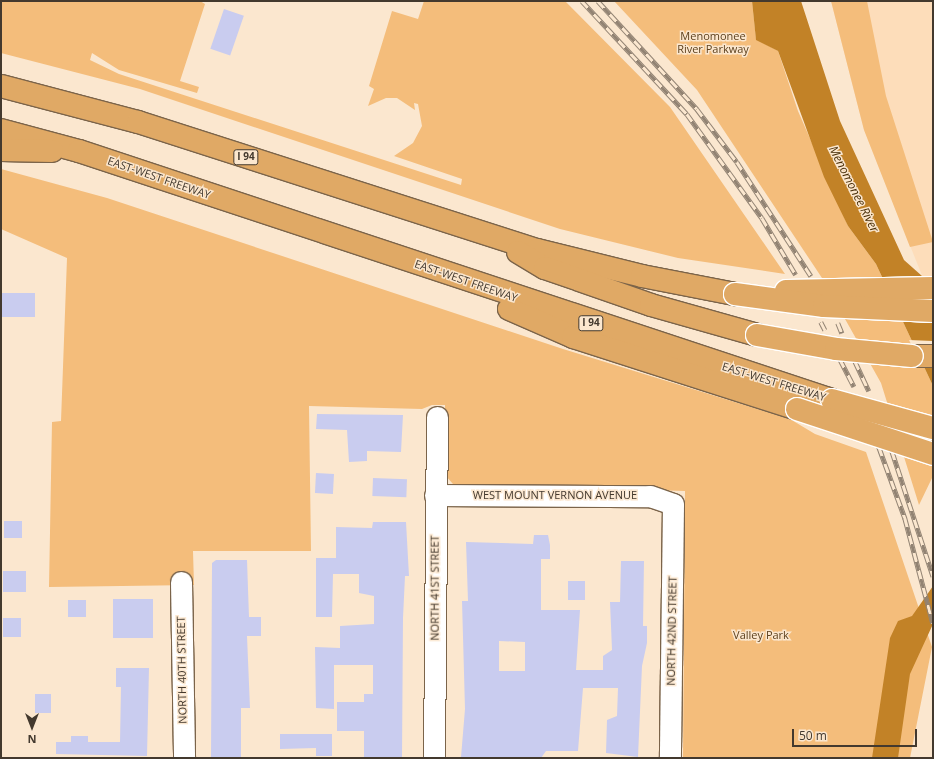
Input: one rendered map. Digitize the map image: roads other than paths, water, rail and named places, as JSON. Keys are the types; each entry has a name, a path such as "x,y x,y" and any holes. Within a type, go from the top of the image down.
{"highway":[{"name":"I 94","path":"1,86 138,122 489,234 642,276 735,294 824,306 933,311"},
{"name":"EAST-WEST FREEWAY","path":"1,130 79,151 785,386 933,428"},
{"path":"1,150 79,151"},
{"path":"489,234 545,268 650,305 757,335 836,349 933,356"},
{"path":"397,258 573,336 933,454"},
{"path":"735,294 933,288"},
{"path":"832,400 933,412"}],"street":[{"name":"NORTH 41ST STREET","path":"434,758 435,495 437,417"},
{"name":"WEST MOUNT VERNON AVENUE","path":"435,495 650,496 673,504"},
{"name":"NORTH 42ND STREET","path":"670,758 673,504"},
{"name":"NORTH 40TH STREET","path":"181,582 184,758"}],"water":[{"name":"Menomonee River","path":"752,1 801,1 840,121 904,260 922,276 933,303 933,386 876,264 848,226 824,177 778,51 756,40"},
{"path":"933,586 933,624 910,674 898,758 872,758 890,638 898,621 912,616"}],"railway":[{"path":"582,1 687,114 762,218 796,275"},
{"path":"598,1 697,109 737,162 811,276"},
{"path":"821,322 825,330"},
{"path":"838,323 842,333"},
{"path":"840,359 854,387"},
{"path":"855,361 869,391"},
{"path":"879,447 905,518 933,623"},
{"path":"892,451 933,576"}],"park label":[{"name":"Menomonee River Parkway","path":"713,43"},
{"name":"Valley Park","path":"761,635"}]}
